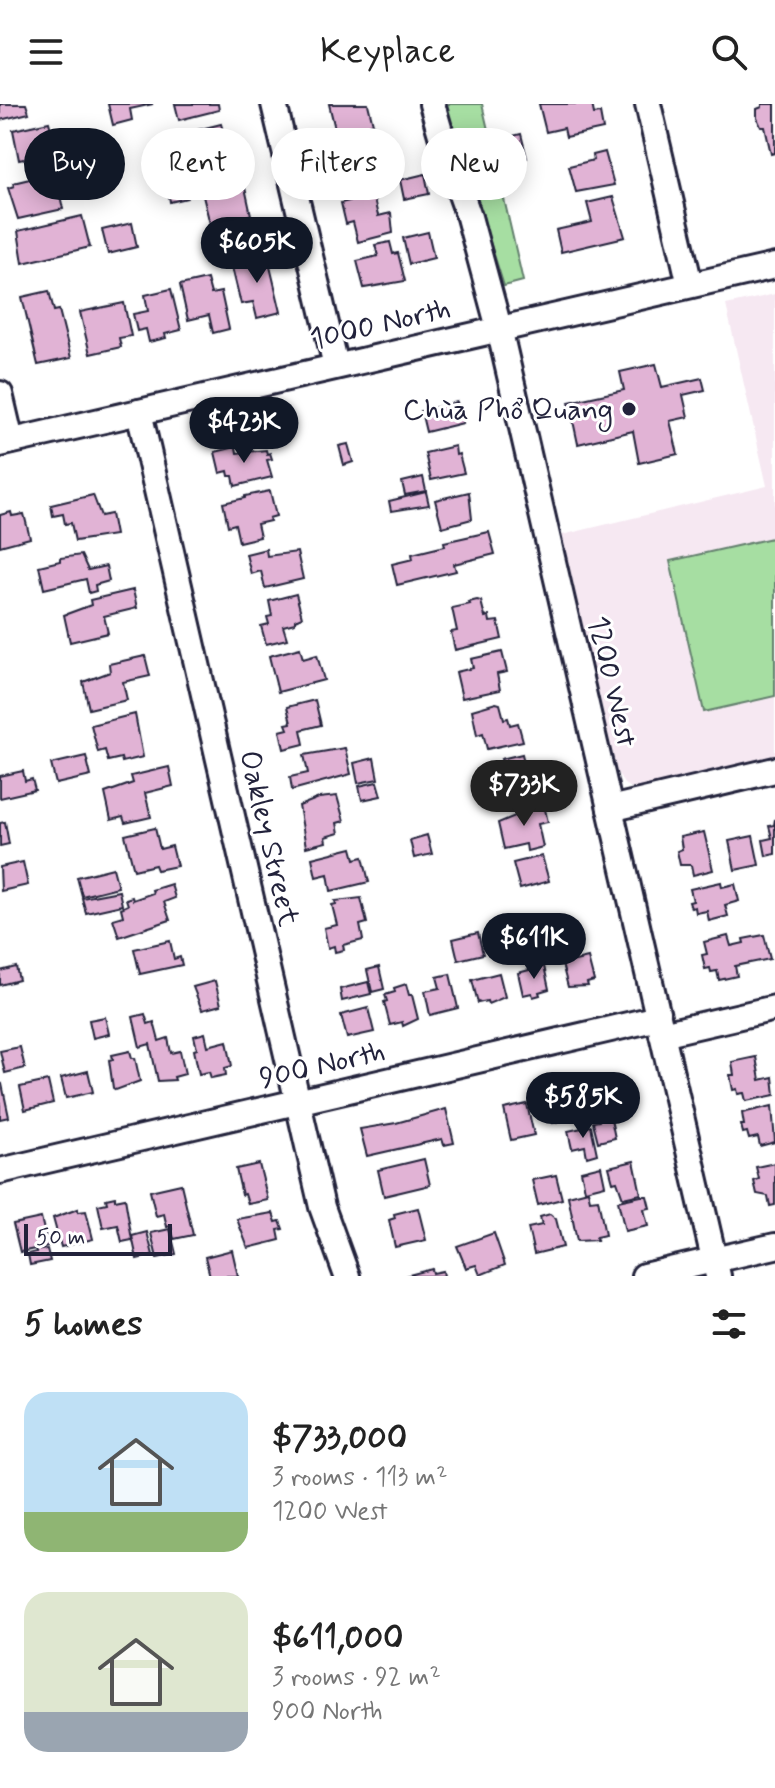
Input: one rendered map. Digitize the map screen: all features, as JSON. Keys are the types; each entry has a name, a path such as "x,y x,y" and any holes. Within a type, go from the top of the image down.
{"street":[{"path":"274,104 336,366"},
{"name":"1200 West","path":"432,104 469,217 499,328 716,1268"},
{"path":"648,104 690,285"},
{"name":"1000 North","path":"5,443 775,266"},
{"path":"0,394 5,443"},
{"name":"Oakley Street","path":"139,412 322,1207 347,1276"},
{"path":"610,809 775,770"},
{"name":"900 North","path":"0,1171 298,1102 660,1026 775,1008"},
{"path":"644,1276 716,1268 775,1246"}],"shaded area":[{"path":"775,294 775,758 634,789 624,784 617,772 562,535 767,486 726,305"}],"green space":[{"path":"444,104 482,104 488,128 450,128"},
{"path":"476,200 504,200 523,281 504,286"},
{"path":"772,538 775,550 775,696 704,712 670,561"}],"building":[{"path":"0,104 26,104 29,113 0,120"},
{"path":"108,104 153,104 130,109 132,120 113,125"},
{"path":"175,104 218,104 219,110 179,120"},
{"path":"329,104 368,104 373,124 335,128"},
{"path":"539,104 592,104 594,114 600,113 603,129 566,137 564,128 546,132"},
{"path":"762,104 775,104 775,153 771,154 765,127 761,127 757,118 757,109"},
{"path":"49,122 51,128 24,128 24,159 19,160 13,130"},
{"path":"605,152 614,185 576,192 569,166 594,160 593,155"},
{"path":"421,175 421,196 405,199 405,179"},
{"path":"24,180 24,200 61,200 63,209 18,219 8,188 14,186 13,183"},
{"path":"613,197 625,237 561,252 556,230 592,222 587,203"},
{"path":"204,200 248,200 251,215 210,224"},
{"path":"374,200 378,216 391,213 393,233 358,242 353,222 346,224 341,203"},
{"path":"82,216 90,247 23,263 18,231"},
{"path":"132,223 137,247 108,254 102,230"},
{"path":"428,232 434,258 409,264 403,238"},
{"path":"390,242 393,254 398,253 405,281 364,288 357,261 378,256 375,245"},
{"path":"267,254 281,312 257,318 253,302 241,304 231,263"},
{"path":"207,279 211,294 221,292 229,329 213,333 209,315 188,320 180,285"},
{"path":"171,289 181,330 149,342 146,329 137,331 133,314 148,311 145,295"},
{"path":"49,291 54,311 59,310 71,358 38,365 22,297"},
{"path":"124,303 131,336 119,338 121,347 90,354 80,312"},
{"name":"Chùa Phổ Quang","path":"656,364 662,387 702,378 705,390 683,395 688,417 670,421 678,454 639,463 633,431 578,444 569,402 624,390 620,372"},
{"path":"457,402 463,423 426,432 421,411"},
{"path":"348,444 353,462 344,465 339,446"},
{"path":"455,446 464,473 431,480 425,453"},
{"path":"236,447 237,453 266,450 267,454 270,453 272,459 267,460 272,477 235,486 233,476 229,476 228,471 220,473 215,452"},
{"path":"423,477 426,491 405,495 402,482"},
{"path":"270,491 276,516 257,524 260,537 239,542 235,524 228,526 223,503"},
{"path":"426,492 429,505 391,511 389,501"},
{"path":"469,492 472,519 442,527 435,500"},
{"path":"93,495 101,516 111,514 115,535 75,541 71,523 65,524 63,514 53,516 51,505"},
{"path":"11,512 12,516 24,514 30,538 0,546 0,515"},
{"path":"489,532 495,554 454,564 456,571 397,585 392,564 413,559 412,554 445,546 444,542"},
{"path":"266,549 267,556 297,552 303,579 265,588 261,571 251,574 246,554"},
{"path":"81,555 88,570 106,566 109,581 95,585 96,591 89,593 86,579 44,589 39,566 60,561 60,558"},
{"path":"133,590 137,608 104,616 108,633 70,642 64,615 91,605 90,600"},
{"path":"296,594 302,617 295,623 283,626 287,639 266,644 261,626 269,624 267,617 272,616 269,601"},
{"path":"481,601 485,617 489,616 490,622 498,621 502,639 455,650 451,632 457,631 452,608"},
{"path":"300,648 303,659 317,655 324,680 278,692 269,656"},
{"path":"502,652 507,672 497,674 500,690 462,698 456,672 473,668 471,659"},
{"path":"145,656 150,676 123,682 127,700 89,709 83,682 110,672 109,664"},
{"path":"315,700 321,725 301,730 304,744 284,749 280,731 288,729 286,724 291,723 287,707"},
{"path":"500,704 504,719 508,718 510,725 518,723 523,741 487,749 483,733 477,735 472,710"},
{"path":"135,714 143,757 122,762 121,758 108,761 105,750 98,752 91,725"},
{"path":"345,748 351,774 292,790 290,777 308,773 304,755"},
{"path":"522,754 527,775 517,777 523,801 506,805 503,797 482,802 476,776 503,765 501,759"},
{"path":"86,756 91,776 56,784 51,764"},
{"path":"374,758 378,779 358,783 354,763"},
{"path":"169,767 173,786 145,793 151,817 125,823 123,817 111,820 105,793 133,783 131,776"},
{"path":"23,771 25,781 32,779 35,790 0,798 0,776"},
{"path":"377,782 381,796 362,800 359,786"},
{"path":"337,796 344,821 337,823 339,833 325,837 326,842 306,847 299,806 319,798"},
{"path":"543,801 548,822 538,824 543,847 527,851 526,844 504,849 498,823 525,812 524,806"},
{"path":"775,819 775,854 766,856 763,840 772,838 769,826 774,825"},
{"path":"5,822 9,844 0,846 0,823"},
{"path":"155,828 160,849 172,846 177,866 157,870 155,865 134,870 125,835"},
{"path":"704,832 713,870 693,875 691,865 680,865 677,851 682,849 680,837"},
{"path":"427,835 432,854 414,858 410,840"},
{"path":"753,836 759,865 735,870 729,841"},
{"path":"352,848 355,859 363,857 369,882 331,891 328,874 316,877 312,858"},
{"path":"542,856 549,881 520,889 513,863"},
{"path":"23,862 28,885 1,891 0,867"},
{"path":"113,868 118,887 82,896 77,877"},
{"path":"721,882 722,887 735,884 739,901 725,905 728,916 709,921 707,911 696,913 695,907 691,908 690,889"},
{"path":"171,884 175,898 164,902 170,920 119,937 113,919 123,916 121,908 128,905 126,899 132,897 133,900"},
{"path":"119,891 122,905 86,913 82,898"},
{"path":"361,898 367,923 360,925 363,940 343,945 344,950 335,952 334,946 328,948 324,928 337,925 332,905 336,904 335,901"},
{"path":"518,922 521,940 501,944 497,926"},
{"path":"562,928 566,948 549,951 544,932"},
{"path":"478,933 483,954 458,960 453,939"},
{"path":"764,935 770,959 735,966 737,976 719,980 717,971 705,969 702,955 707,954 704,942 728,936 731,946 744,943 743,939"},
{"path":"170,941 174,959 180,957 182,965 140,974 134,949"},
{"path":"588,958 594,981 587,983 588,986 568,987 562,964"},
{"path":"544,966 549,989 533,997 532,993 523,995 518,973"},
{"path":"16,967 19,980 0,985 0,971"},
{"path":"379,967 384,989 372,992 367,970"},
{"path":"499,973 505,997 488,1004 487,1001 478,1003 472,980"},
{"path":"450,974 458,1008 430,1015 425,991 440,988 437,977"},
{"path":"215,981 221,1005 202,1010 193,987"},
{"path":"368,982 371,994 342,1001 340,989"},
{"path":"406,984 418,1019 403,1026 402,1022 390,1025 385,995"},
{"path":"368,1008 374,1032 347,1038 341,1015"},
{"path":"145,1014 148,1024 154,1022 159,1041 168,1038 171,1053 180,1051 185,1074 174,1077 175,1080 158,1081 150,1044 140,1047 133,1017"},
{"path":"105,1017 109,1034 93,1038 89,1020"},
{"path":"205,1033 208,1046 227,1041 232,1066 225,1068 226,1075 211,1078 209,1072 199,1074 194,1036"},
{"path":"20,1047 25,1068 5,1073 0,1051"},
{"path":"130,1051 132,1058 135,1058 140,1081 116,1090 113,1088 109,1060 113,1059 112,1055"},
{"path":"756,1057 760,1080 773,1077 775,1095 746,1101 744,1093 738,1094 737,1089 733,1090 730,1075 734,1075 732,1062"},
{"path":"88,1071 93,1092 66,1098 61,1078"},
{"path":"48,1081 53,1103 25,1110 20,1087"},
{"path":"0,1085 9,1117 0,1119"},
{"path":"618,1086 625,1116 611,1119 615,1138 598,1142 593,1122 599,1121 592,1092"},
{"path":"574,1093 579,1117 553,1123 547,1099"},
{"path":"527,1104 534,1135 511,1140 504,1109"},
{"path":"772,1106 775,1142 760,1146 758,1137 749,1139 747,1132 743,1133 742,1113"},
{"path":"446,1109 454,1143 444,1145 442,1139 367,1156 360,1129"},
{"path":"591,1126 597,1154 587,1157 585,1146 572,1149 568,1131"},
{"path":"424,1159 430,1185 384,1196 378,1170"},
{"path":"634,1161 641,1194 623,1198 617,1181 613,1182 609,1167"},
{"path":"775,1163 775,1205 770,1206 768,1196 757,1194 754,1181 759,1179 756,1167"},
{"path":"259,1164 268,1200 248,1204 245,1194 242,1195 236,1169"},
{"path":"601,1166 605,1185 585,1190 581,1171"},
{"path":"556,1175 562,1199 538,1205 532,1180"},
{"path":"181,1184 193,1235 174,1239 164,1214 156,1216 150,1191"},
{"path":"588,1191 590,1200 598,1199 605,1235 596,1237 597,1240 577,1241 568,1196"},
{"path":"647,1196 650,1208 644,1209 648,1226 625,1231 618,1201"},
{"path":"115,1197 115,1200 125,1198 132,1240 122,1242 118,1225 103,1228 98,1205"},
{"path":"418,1208 426,1240 395,1247 389,1220 395,1218 394,1214"},
{"path":"78,1209 78,1212 86,1211 93,1239 61,1247 53,1218"},
{"path":"273,1213 283,1229 278,1230 280,1240 248,1248 237,1219"},
{"path":"550,1214 556,1219 563,1247 534,1254 528,1228 542,1225 540,1217"},
{"path":"41,1218 48,1246 40,1250 47,1249 50,1261 30,1265 28,1254 36,1252 35,1249 20,1252 13,1224"},
{"path":"170,1229 176,1254 157,1258 151,1233"},
{"path":"147,1232 153,1255 137,1259 132,1236"},
{"path":"494,1233 505,1265 480,1275 476,1265 466,1268 457,1246"},
{"path":"232,1250 238,1276 210,1276 205,1257"},
{"path":"432,1269 433,1273 443,1271 444,1276 405,1276"}],"place":[{"name":"Chùa Phổ Quang","path":"629,409"}]}
